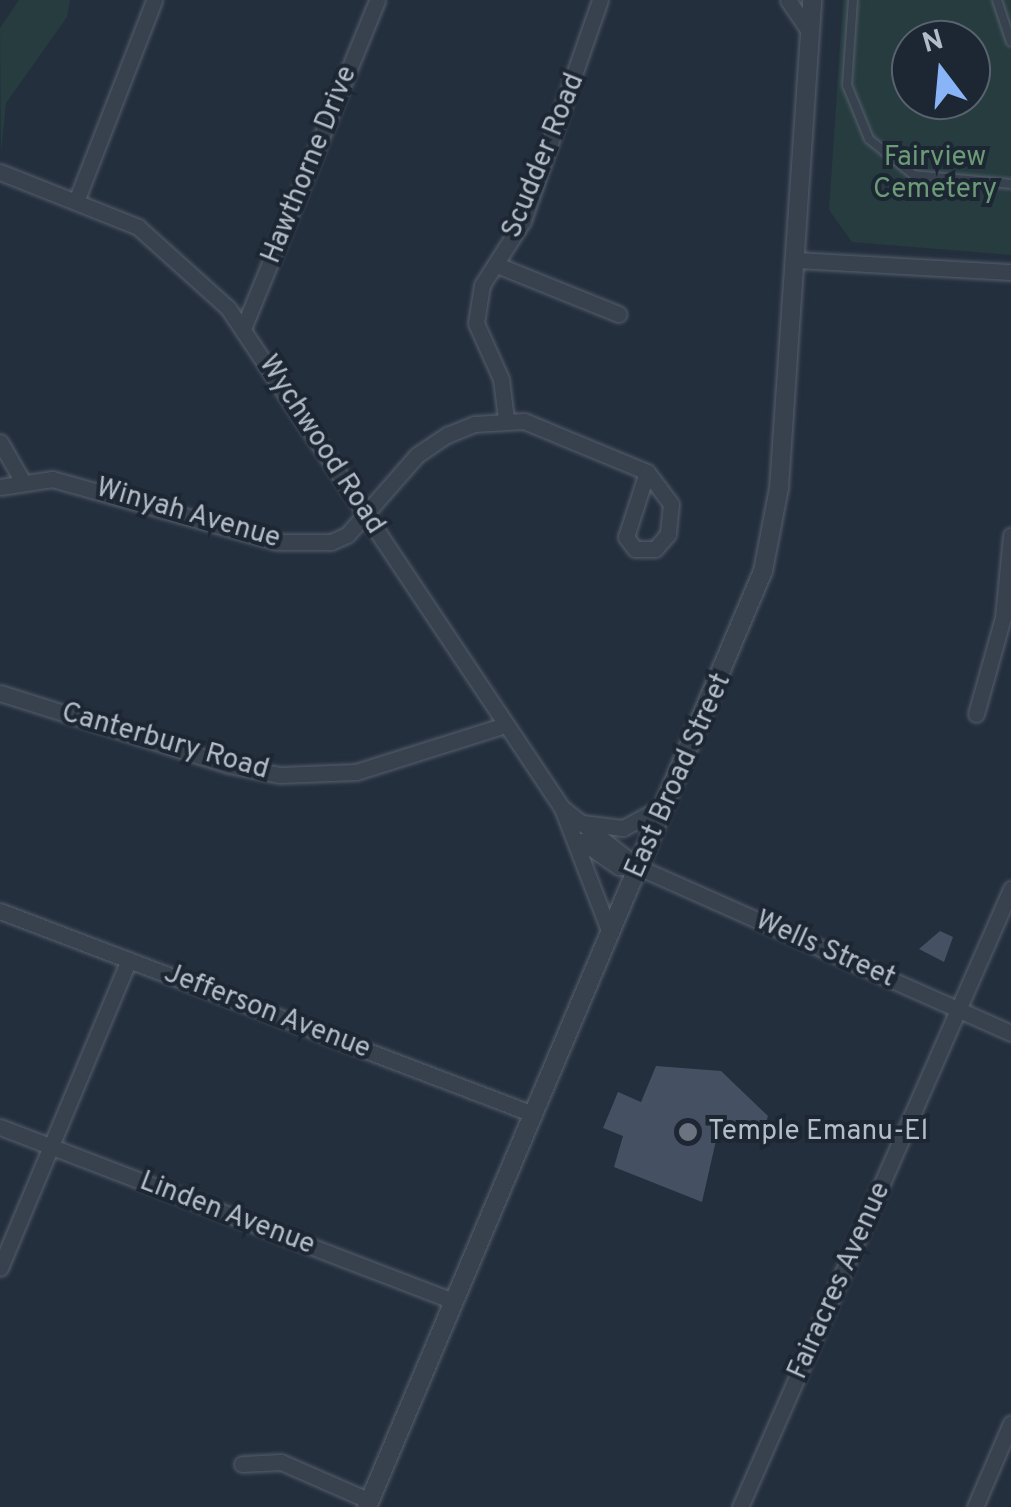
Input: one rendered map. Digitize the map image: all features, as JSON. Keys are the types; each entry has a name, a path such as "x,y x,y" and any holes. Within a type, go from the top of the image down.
{"street":[{"path":"77,199 154,0"},
{"name":"Hawthorne Drive","path":"244,329 378,0"},
{"name":"Scudder Road","path":"506,420 501,379 476,323 482,285 497,265 559,130 600,0"},
{"path":"788,0 810,33"},
{"name":"East Broad Street","path":"368,1504 664,804 724,674 770,543 795,260 812,0"},
{"name":"Wychwood Road","path":"0,172 77,199 138,228 175,256 244,329 562,808 576,826 638,867"},
{"path":"795,260 1011,272"},
{"path":"497,265 618,314"},
{"path":"506,420 562,432 647,472 671,504 672,520 655,550 634,550 626,536 627,519 647,472"},
{"name":"Winyah Avenue","path":"0,487 24,482 82,484 290,543 331,542 366,513 416,455 474,424 506,420"},
{"path":"0,442 24,482"},
{"path":"976,714 1003,616 1011,535"},
{"name":"Canterbury Road","path":"0,693 228,765 296,776 356,772 504,726"},
{"path":"610,933 576,826 623,828 648,820 664,804"},
{"name":"Wells Street","path":"638,867 1011,1034"},
{"name":"Fairacres Avenue","path":"740,1507 1011,889"},
{"name":"Jefferson Avenue","path":"0,912 533,1114"},
{"path":"0,1268 129,960"},
{"name":"Linden Avenue","path":"0,1127 454,1301"},
{"path":"975,1507 1011,1423"},
{"path":"242,1464 281,1462 368,1504"}],"lane":[{"path":"852,0 847,85 876,147 925,179 1011,184"},
{"path":"997,0 1011,42"}],"green space":[{"path":"19,0 70,0 67,17 6,103 1,153 0,28"},
{"name":"Fairview Cemetery","path":"843,0 1011,0 1011,255 852,242 829,210"}],"building":[{"path":"940,931 953,937 944,962 919,949"},
{"name":"Temple Emanu-El","path":"656,1066 721,1071 768,1116 762,1136 717,1136 702,1202 614,1167 623,1136 603,1128 618,1092 641,1102"}],"place":[{"name":"Temple Emanu-El","path":"688,1132"}]}
